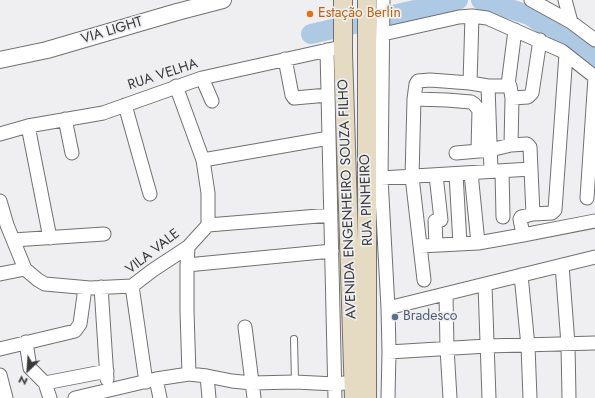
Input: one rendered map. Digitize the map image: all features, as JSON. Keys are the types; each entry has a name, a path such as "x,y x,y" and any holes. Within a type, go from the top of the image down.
{"main road":[{"name":"AVENIDA ENGENHEIRO SOUZA FILHO","path":"344,0 335,50 354,390"},
{"name":"AVENIDA ENGENHEIRO SOUZA FILHO","path":"367,398 366,48 378,2"}],"street":[{"name":"VIA LIGHT","path":"0,60 47,50 223,0"},
{"path":"531,0 571,22 595,40"},
{"path":"565,0 571,22"},
{"name":"RUA PINHEIRO","path":"378,2 383,29 381,178 390,352 388,398"},
{"path":"383,29 459,17 472,16 487,18 540,40 566,54 595,77 587,198"},
{"path":"470,83 472,16"},
{"path":"511,145 510,90 515,30"},
{"path":"424,280 412,177 414,99 416,84 418,81 430,75 449,82 470,83 510,90 528,97 532,93 540,40"},
{"name":"RUA VELHA","path":"0,134 28,126 103,113 202,78 286,59 335,50"},
{"path":"335,50 328,95 335,398"},
{"path":"526,216 552,213 555,210 566,54"},
{"path":"286,59 292,95 294,98 328,95"},
{"path":"202,78 212,101"},
{"path":"448,100 449,82"},
{"path":"176,86 203,160 208,193 208,225 331,215"},
{"path":"484,151 488,86"},
{"path":"414,99 471,102 477,106 479,110 484,151 496,171 503,218"},
{"path":"125,105 150,194"},
{"path":"65,119 72,153"},
{"path":"28,126 50,238"},
{"path":"203,160 329,138"},
{"path":"456,153 484,151 511,145 527,144 529,146 526,169 526,216 523,235"},
{"path":"381,178 436,176 526,169"},
{"path":"471,173 478,243"},
{"path":"456,174 460,244"},
{"path":"436,176 438,220 436,245"},
{"path":"0,201 3,225 13,240 26,269 38,280 45,284 85,288 132,286"},
{"path":"420,246 478,243 595,221"},
{"name":"VILA VALE","path":"160,398 151,380 132,286 188,247 208,225"},
{"path":"13,240 104,234"},
{"path":"188,247 187,311 189,374"},
{"path":"188,265 332,251"},
{"path":"388,308 595,257"},
{"path":"562,265 568,344 569,398"},
{"path":"0,274 26,269"},
{"path":"522,275 528,346 530,398"},
{"path":"485,284 488,398"},
{"path":"101,287 108,390"},
{"path":"0,348 75,331 80,324 85,288"},
{"path":"446,294 450,398"},
{"path":"245,327 254,398"},
{"path":"26,342 30,368 45,383 50,398"},
{"path":"390,352 487,346 595,343"},
{"path":"45,383 107,371"},
{"path":"75,398 151,380 189,374 252,383 295,382 334,384 354,390"},
{"path":"0,375 6,398"},
{"path":"207,376 209,398"}],"lane":[{"path":"294,339 295,382"}],"waterway":[{"path":"311,34 458,0"},
{"path":"481,0 529,15 595,59"}],"place":[{"name":"Estação Berlin","path":"310,14"},
{"name":"Bradesco","path":"395,317"}]}
